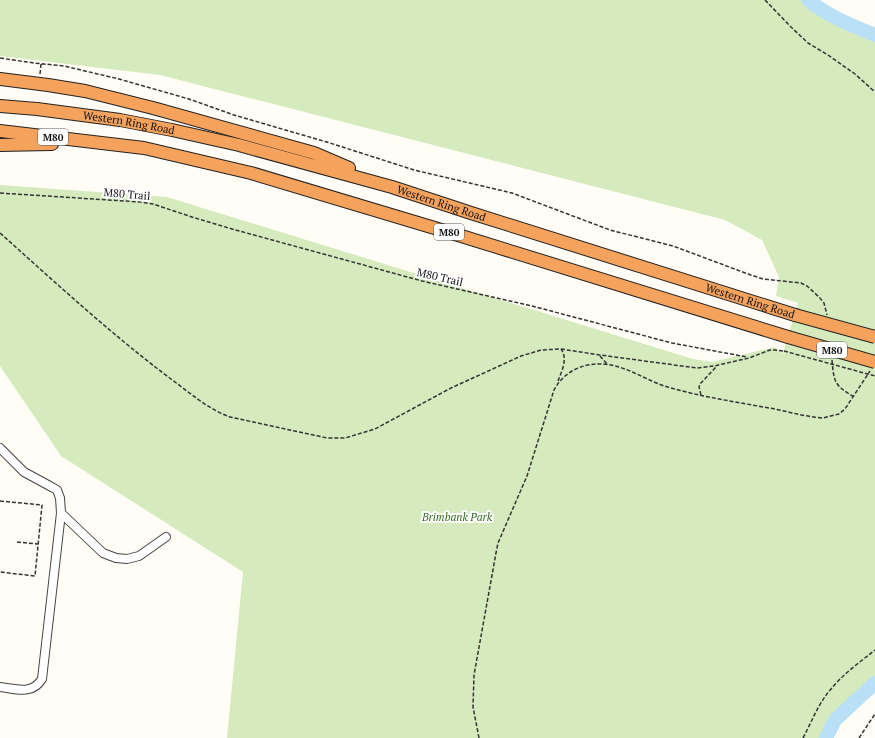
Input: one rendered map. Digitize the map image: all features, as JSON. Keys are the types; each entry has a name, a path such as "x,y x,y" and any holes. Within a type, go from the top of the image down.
{"highway":[{"path":"0,79 85,91 153,108 314,154 392,187"},
{"name":"Western Ring Road","path":"0,106 37,109 120,120 239,145 392,187 795,315 875,337"},
{"name":"Western Ring Road","path":"0,131 144,148 251,173 458,235 788,338 875,362"},
{"path":"0,145 106,144"}],"lane":[{"path":"0,448 24,472 57,490 60,498 61,513 42,679 38,686 29,690 0,687"},
{"path":"61,513 103,553 116,558 127,559 139,556 166,538"}],"path":[{"path":"765,0 791,28 808,43 855,74 875,92"},
{"path":"0,58 34,64 64,66 189,99 234,115 414,170 512,193 610,230 673,246 763,279 801,283 819,296 826,309 827,316"},
{"name":"M80 Trail","path":"0,193 153,204 232,229 422,281 532,306 666,342 749,358"},
{"path":"0,233 148,362 217,411 230,417 327,438 345,438 368,432 439,394 521,356 541,350 561,349 697,368 716,366 749,358 770,350 775,350 784,351 875,376"},
{"path":"479,738 473,707 474,676 498,543 527,476 554,390 558,383 565,359 561,349"},
{"path":"831,353 835,380 837,384 840,388 854,396"},
{"path":"600,355 607,364"},
{"path":"558,383 577,369 598,364 607,364 619,367 663,386 823,418 839,414 845,409 875,362"},
{"path":"702,395 700,392 700,384 716,366"},
{"path":"0,501 42,505 34,576 0,572"},
{"path":"17,542 38,544"},
{"path":"803,738 818,707 830,690 839,680 875,650"},
{"path":"859,738 875,714"}],"green space":[{"name":"Brimbank Park","path":"0,0 808,0 849,24 875,35 875,683 835,720 826,738 227,738 243,572 61,456 0,366 0,185 167,197 693,359 712,362 775,347 783,353 798,303 776,296 779,277 762,240 725,220 160,75 0,56"}],"waterway":[{"path":"808,0 849,24 875,35"},
{"path":"826,738 835,720 875,683"}]}
